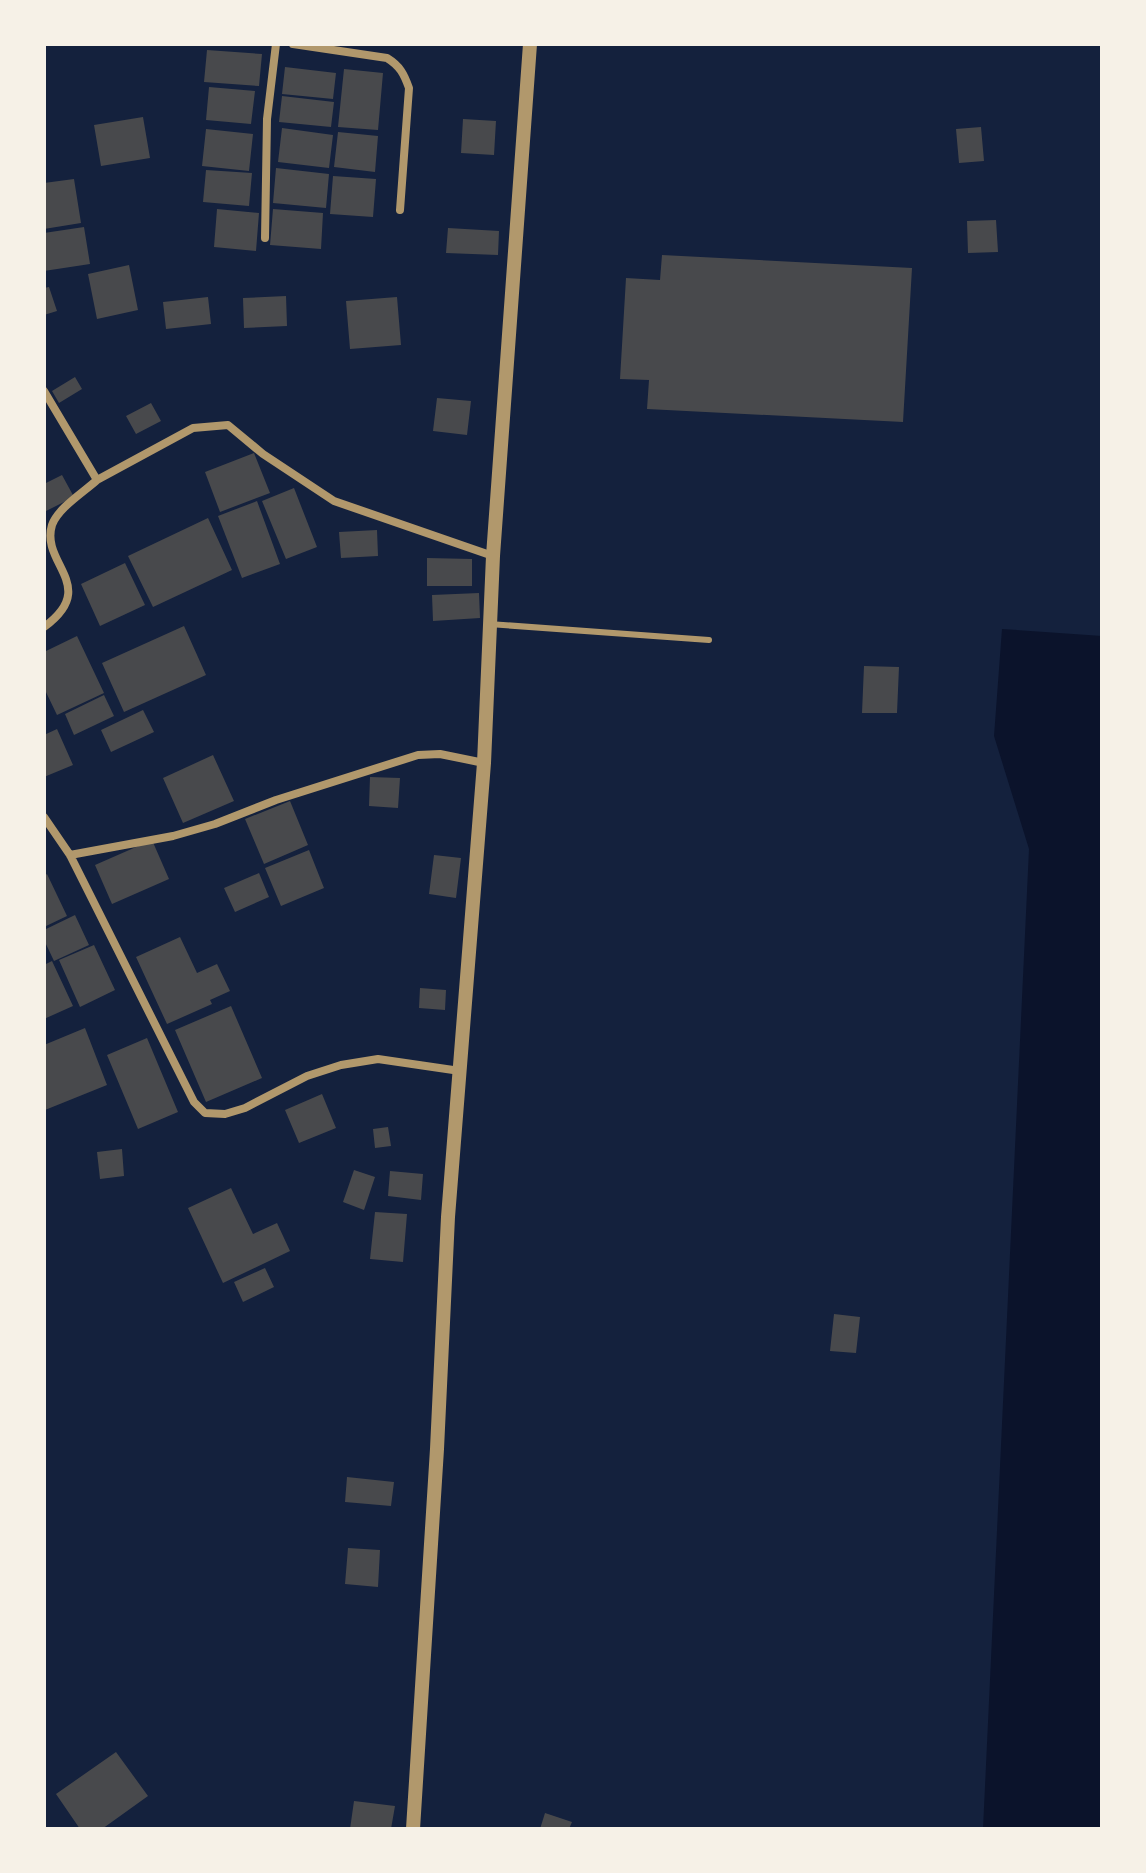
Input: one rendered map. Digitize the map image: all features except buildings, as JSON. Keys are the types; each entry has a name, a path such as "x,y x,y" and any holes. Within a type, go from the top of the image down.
{"street":[{"path":"265,238 267,119 276,44"},
{"path":"293,44 387,58 398,65 404,74 409,88 400,210"},
{"path":"413,1829 448,1217 484,763 493,556 530,44"},
{"path":"44,391 97,480"},
{"path":"44,627 59,616 69,589 54,547 52,525 58,515 97,480 193,428 228,425 263,454 334,501 493,556"},
{"path":"70,855 173,836 215,824 276,800 418,755 440,754 484,763"},
{"path":"44,817 70,855 183,1082 194,1102 205,1113 225,1114 245,1108 307,1076 341,1065 378,1059 460,1071"}],"lane":[{"path":"489,624 709,640"}],"water":[{"path":"1002,629 1102,636 1102,1829 983,1829 1029,849 994,736"}]}
